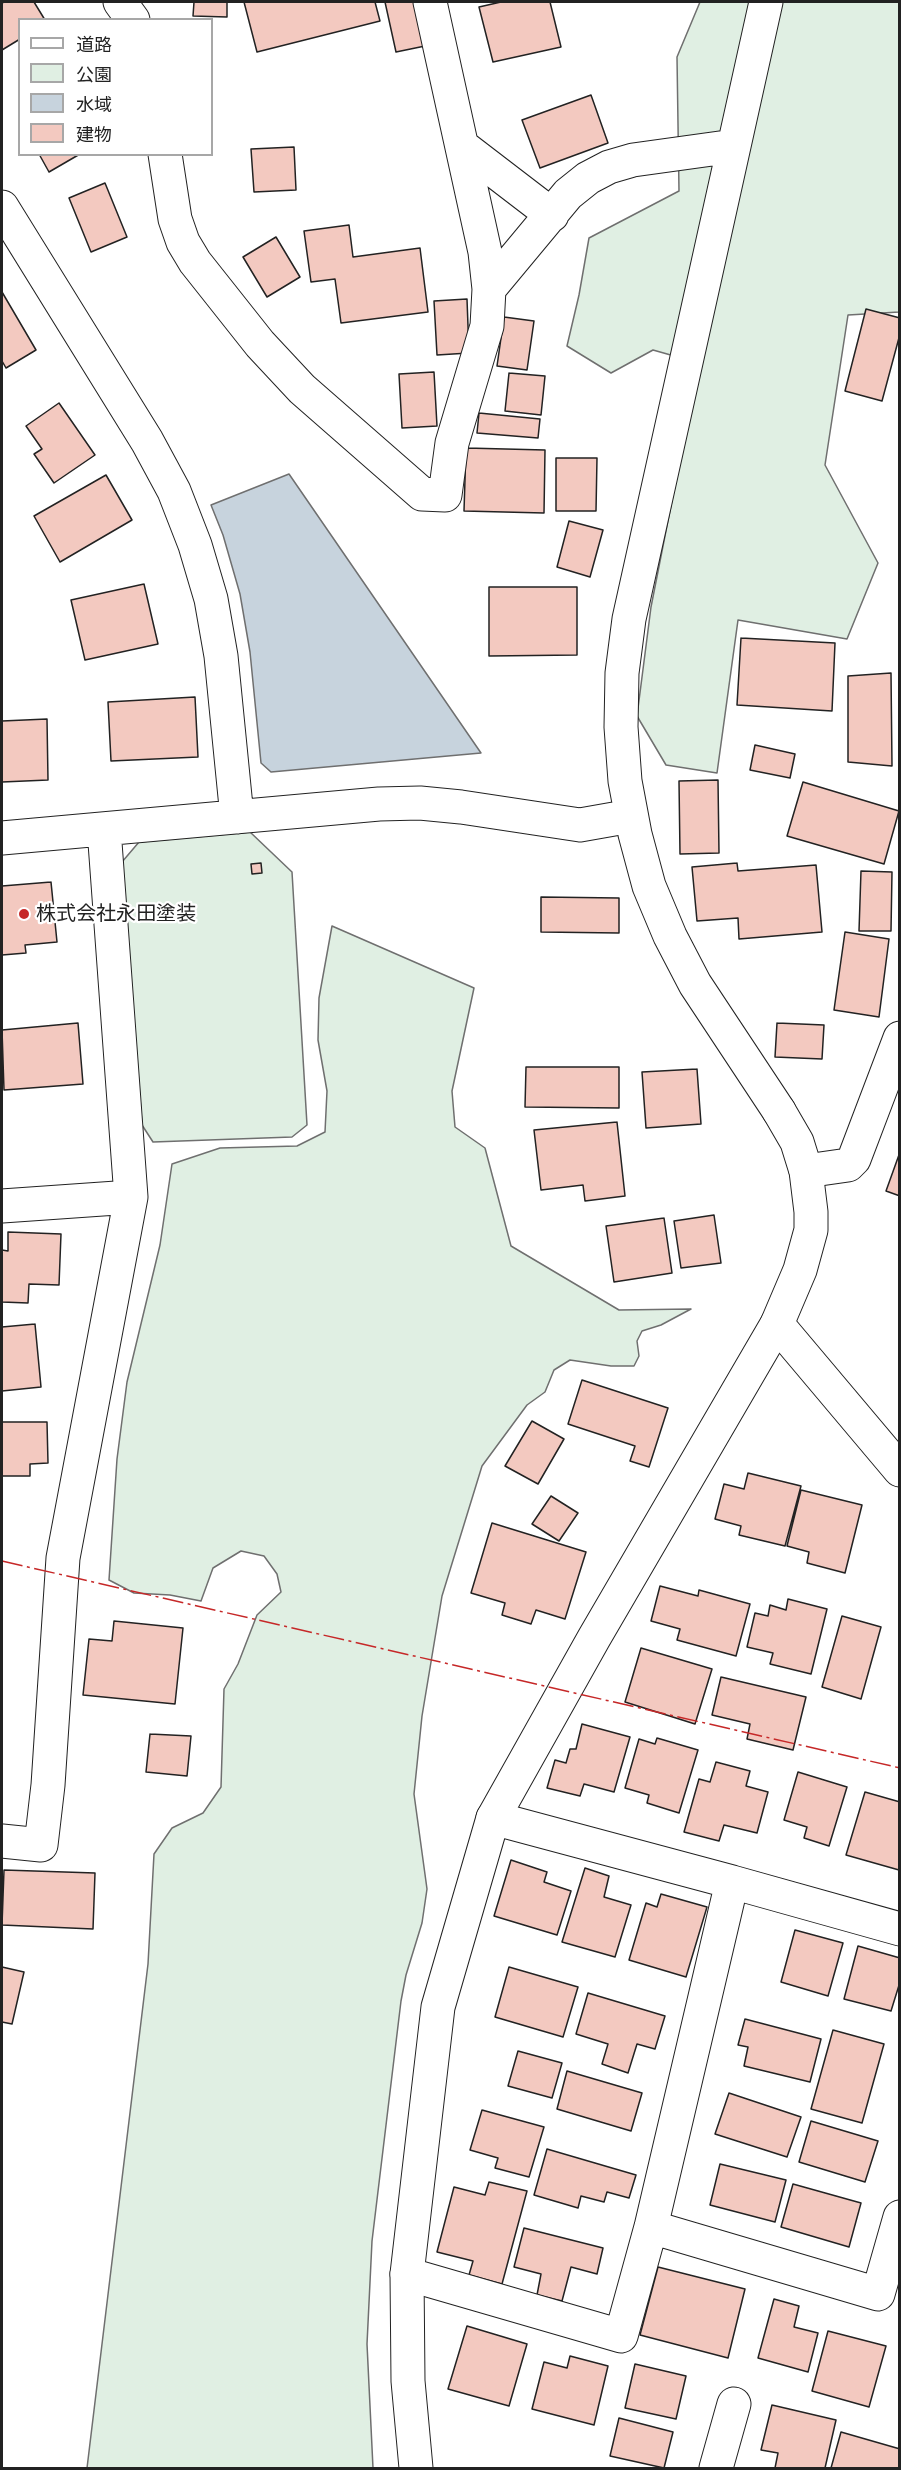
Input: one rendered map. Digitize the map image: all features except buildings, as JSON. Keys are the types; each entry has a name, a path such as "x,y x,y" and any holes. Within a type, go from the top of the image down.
{"street":[{"path":"120,2 132,18"},
{"path":"165,156 175,219 183,242 195,262 279,367 422,494 445,495 452,443 487,326 489,289 485,252 430,2"},
{"path":"416,2469 408,2381 407,2274 438,2007 493,1818 594,1638 777,1324 808,1245 811,1212 806,1172 797,1142 695,984 670,936 650,886 631,816 625,781 621,727 622,674 629,619 766,2"},
{"path":"462,146 552,215"},
{"path":"489,289 568,194 588,178 609,167 633,160 734,146"},
{"path":"2,207 147,441 174,491 195,544 211,599 221,656 237,817"},
{"path":"2,838 380,804 420,803 461,807 580,825 631,816"},
{"path":"2,1841 41,1845 48,1785 63,1558 131,1197 104,829"},
{"path":"806,1172 848,1165 854,1159 860,1150 900,1038"},
{"path":"2,1206 131,1197"},
{"path":"777,1324 900,1470"},
{"path":"493,1818 900,1929"},
{"path":"407,2274 621,2336 651,2227 732,1882"},
{"path":"651,2227 878,2294 900,2217"},
{"path":"716,2469 734,2404"}],"green space":[{"path":"700,2 899,2 899,312 848,315 825,465 878,563 847,639 738,620 717,773 666,765 637,716 651,607 699,363 653,350 611,373 567,346 589,238 679,191 677,57"},
{"path":"250,832 292,872 307,1125 292,1137 153,1142 142,1125 122,862 139,842"},
{"path":"332,926 474,988 452,1091 455,1127 485,1148 511,1246 619,1310 691,1309 661,1325 642,1331 637,1341 639,1356 634,1366 611,1366 570,1360 554,1370 545,1392 527,1405 482,1466 442,1596 422,1716 414,1794 427,1889 422,1923 406,1975 401,2001 372,2241 367,2344 373,2468 87,2468 148,1964 154,1854 172,1828 203,1813 221,1787 224,1689 238,1664 257,1615 281,1592 277,1574 264,1556 241,1551 213,1568 201,1601 170,1595 134,1593 109,1580 117,1459 127,1382 160,1245 172,1164 220,1148 297,1146 325,1132 327,1091 318,1040 319,998"}],"water":[{"path":"289,474 481,753 271,772 261,763 250,652 240,594 223,535 211,505"}],"power":[{"path":"2,1561 900,1768"}],"place":[{"name":"株式会社永田塗装","path":"24,914"}]}
